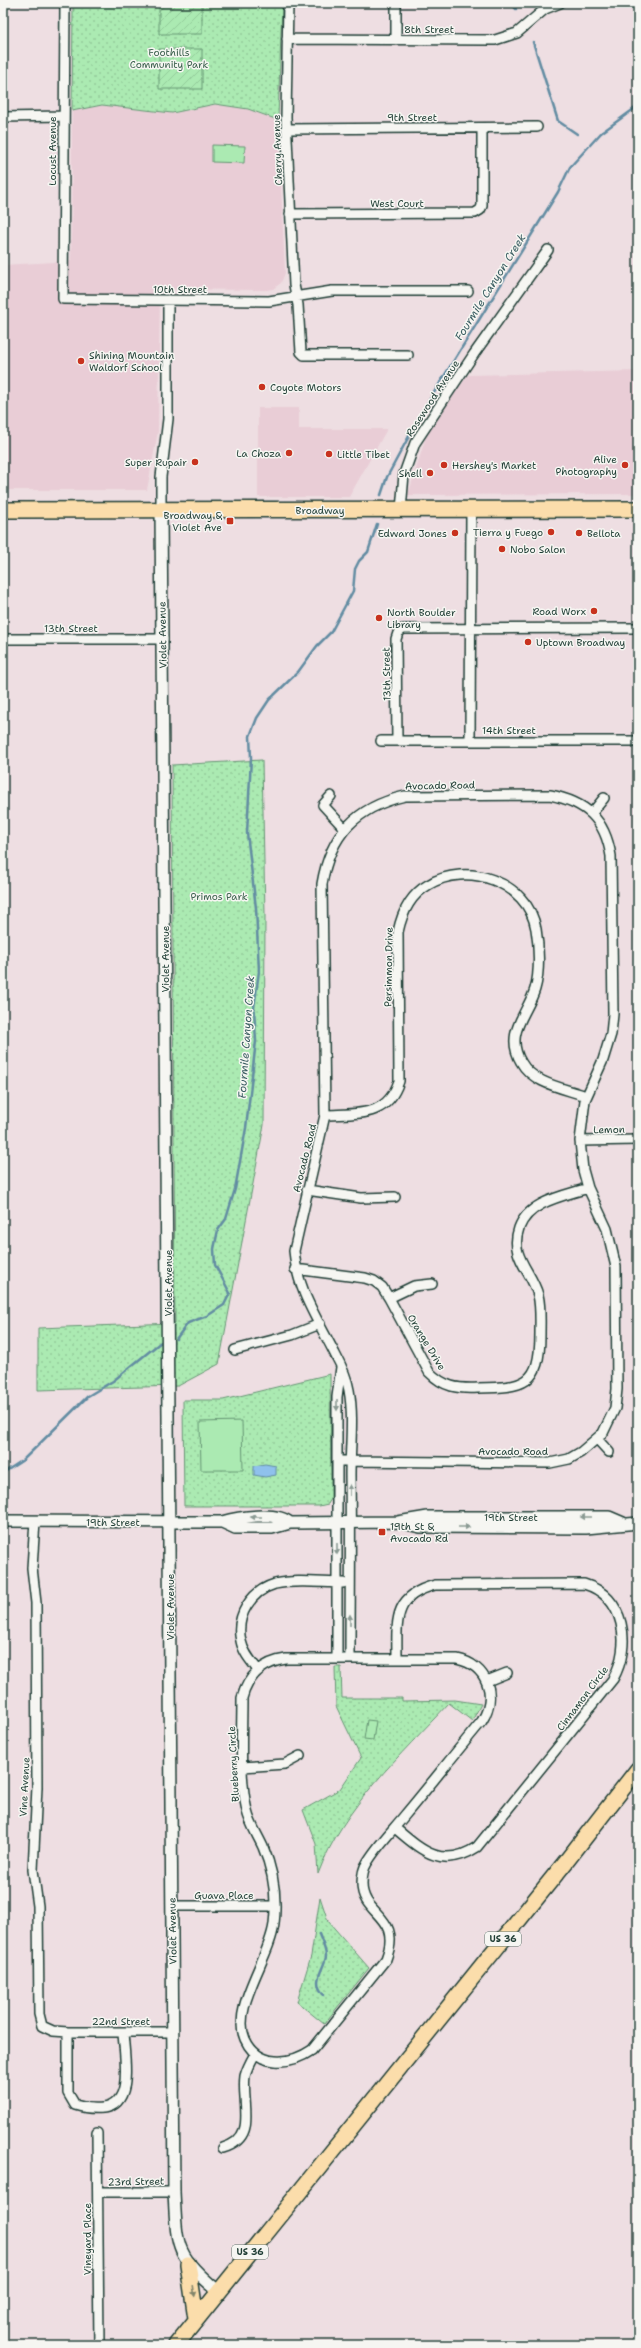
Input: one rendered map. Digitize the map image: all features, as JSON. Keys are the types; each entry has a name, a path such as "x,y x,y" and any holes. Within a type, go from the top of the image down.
{"main road":[{"name":"Broadway","path":"3,510 161,511 638,509"},
{"name":"US 36","path":"176,2345 196,2318 568,1859 638,1769"},
{"path":"188,2264 193,2289 196,2318"}],"street":[{"name":"Locust Avenue","path":"63,299 63,116 65,3"},
{"name":"Cherry Avenue","path":"288,3 287,129 290,214 300,347 304,355 408,355"},
{"path":"396,3 396,40"},
{"name":"8th Street","path":"287,39 495,40 517,33 545,9 560,3"},
{"path":"3,117 63,116"},
{"name":"9th Street","path":"287,129 537,127"},
{"name":"West Court","path":"290,214 470,214 480,210 482,188 482,128"},
{"name":"Rosewood Avenue","path":"401,510 404,474 415,443 474,354 548,250"},
{"name":"10th Street","path":"63,299 269,301 296,295 332,291 468,291"},
{"name":"Violet Avenue","path":"168,300 168,419 161,477 161,511 174,2192 176,2237 188,2264"},
{"path":"470,741 471,510"},
{"name":"13th Street","path":"397,741 398,633 404,628 638,628"},
{"name":"13th Street","path":"3,639 163,639"},
{"name":"14th Street","path":"381,741 638,741"},
{"name":"Avocado Road","path":"337,1461 350,1462 550,1463 569,1459 582,1452 597,1439 610,1421 615,1408 617,1389 616,1267 601,1207 588,1188 583,1170 580,1141 580,1124 586,1096 603,1060 610,1034 613,1014 611,856 609,843 602,826 592,813 568,798 550,795 405,796 374,806 360,815 344,829 330,853 322,884 325,1115 295,1241 295,1269 300,1288 341,1366 350,1396 350,1462 350,1659"},
{"path":"331,796 323,805 344,829"},
{"path":"592,813 604,798"},
{"name":"Persimmon Drive","path":"325,1115 373,1111 386,1103 396,1091 399,1081 398,932 401,919 406,907 417,893 439,879 452,876 482,876 495,880 507,886 526,904 536,929 538,975 530,1002 517,1025 516,1048 521,1062 530,1074 540,1080 586,1096"},
{"name":"Lemon","path":"580,1141 638,1140"},
{"name":"Orange Drive","path":"295,1269 365,1278 382,1287 429,1372 438,1381 451,1387 461,1388 512,1387 524,1382 535,1370 540,1356 540,1308 533,1283 518,1259 516,1248 520,1226 528,1214 540,1205 588,1188"},
{"path":"307,1190 361,1198 395,1198"},
{"path":"389,1298 414,1286 432,1284"},
{"path":"235,1350 292,1335 320,1324"},
{"path":"337,1659 337,1397 341,1366"},
{"path":"597,1439 609,1452"},
{"name":"19th Street","path":"3,1521 222,1522 240,1517 272,1517 283,1518 290,1523 398,1522 434,1517 609,1517 623,1523 638,1523"},
{"name":"Vine Avenue","path":"35,1521 32,1568 36,1603 37,1787 32,1870 38,1906 39,2014 42,2026 53,2031 68,2032"},
{"path":"258,1670 248,1656 241,1642 239,1629 248,1597 276,1584 350,1583"},
{"name":"Cinnamon Circle","path":"395,1828 426,1852 454,1860 471,1851 484,1840 613,1679 620,1664 622,1628 618,1610 612,1594 591,1586 576,1583 440,1584 406,1594 398,1617 397,1659"},
{"name":"Blueberry Circle","path":"256,2054 245,2039 242,2029 242,2014 271,1942 275,1906 270,1865 248,1813 244,1794 242,1767 242,1698 245,1688 258,1670 276,1660 464,1660 477,1667 487,1681"},
{"path":"223,2148 236,2143 245,2131 245,2077 248,2066 256,2054 269,2060 285,2062 300,2058 312,2050 386,1959 394,1937 387,1924 365,1898 362,1885 367,1863 482,1721 488,1709 489,1691 487,1681 507,1673"},
{"path":"242,1767 286,1764 300,1756"},
{"name":"Guava Place","path":"172,1906 275,1906"},
{"path":"68,2032 68,2093 75,2105 97,2108 109,2107 118,2102 124,2092 123,2032"},
{"name":"22nd Street","path":"68,2032 173,2032"},
{"name":"Vineyard Place","path":"97,2133 98,2345"},
{"name":"23rd Street","path":"98,2192 174,2192"},
{"path":"188,2264 218,2291"}],"shaded area":[{"name":"Shining Mountain Waldorf School","path":"215,104 248,109 278,120 285,273 281,283 273,289 266,290 160,289 158,431 147,490 3,490 3,265 71,261 72,111 102,105 172,113"},
{"path":"638,371 638,494 408,495 428,430 468,375"},
{"path":"258,408 299,408 299,429 387,429 349,497 258,497"}],"green space":[{"name":"Foothills Community Park","path":"73,3 282,3 278,120 248,109 215,104 172,113 102,105 72,111"},
{"path":"159,3 202,3 202,34 159,34"},
{"path":"159,49 202,49 202,89 159,89"},
{"path":"212,145 245,146 244,163 212,162"},
{"name":"Primos Park","path":"262,760 265,915 264,1125 219,1364 178,1386 38,1390 38,1328 175,1323 172,765"},
{"path":"330,1374 331,1499 328,1504 319,1506 184,1506 183,1400 223,1400"},
{"path":"242,1421 243,1470 201,1470 200,1422"},
{"path":"335,1667 341,1667 342,1698 402,1698 402,1701 455,1700 481,1704 472,1721 449,1703 393,1762 358,1804 342,1826 318,1874 316,1844 303,1810 340,1789 361,1758 336,1706"},
{"path":"367,1720 376,1721 373,1740 364,1739"},
{"path":"320,1897 328,1921 369,1968 324,2024 297,2002 311,1956"}],"water":[{"path":"265,1464 276,1466 276,1475 265,1477 254,1475 254,1466"}],"waterway":[{"path":"511,3 516,9"},
{"path":"533,42 558,121 577,134"},
{"name":"Fourmile Canyon Creek","path":"381,495 387,477 422,412 558,192 570,167 601,133 638,106"},
{"name":"Fourmile Canyon Creek","path":"176,1339 188,1323 207,1316 224,1305 230,1293 215,1265 214,1249 218,1230 226,1219 235,1189 246,1128 256,1041 254,1008 259,971 256,908 247,833 251,758 250,736 257,718 269,700 298,672 317,646 331,632 353,591 355,569 359,561 368,552 377,524"},
{"name":"Fourmile Canyon Creek","path":"3,1473 23,1460 88,1396 113,1381 161,1342"},
{"path":"319,1934 326,1953 325,1961 318,1980 318,1985 324,1995"}],"place":[{"name":"Shining Mountain Waldorf School","path":"81,361"},
{"name":"Coyote Motors","path":"262,387"},
{"name":"La Choza","path":"289,453"},
{"name":"Little Tibet","path":"329,454"},
{"name":"Super Rupair","path":"195,462"},
{"name":"Hershey's Market","path":"444,465"},
{"name":"Alive Photography","path":"625,465"},
{"name":"Shell","path":"430,473"},
{"name":"Broadway & Violet Ave","path":"230,521"},
{"name":"Tierra y Fuego","path":"551,532"},
{"name":"Edward Jones","path":"455,533"},
{"name":"Bellota","path":"579,533"},
{"name":"Nobo Salon","path":"502,549"},
{"name":"Road Worx","path":"594,611"},
{"name":"North Boulder Library","path":"379,618"},
{"name":"Uptown Broadway","path":"528,642"},
{"name":"19th St & Avocado Rd","path":"382,1532"}]}
